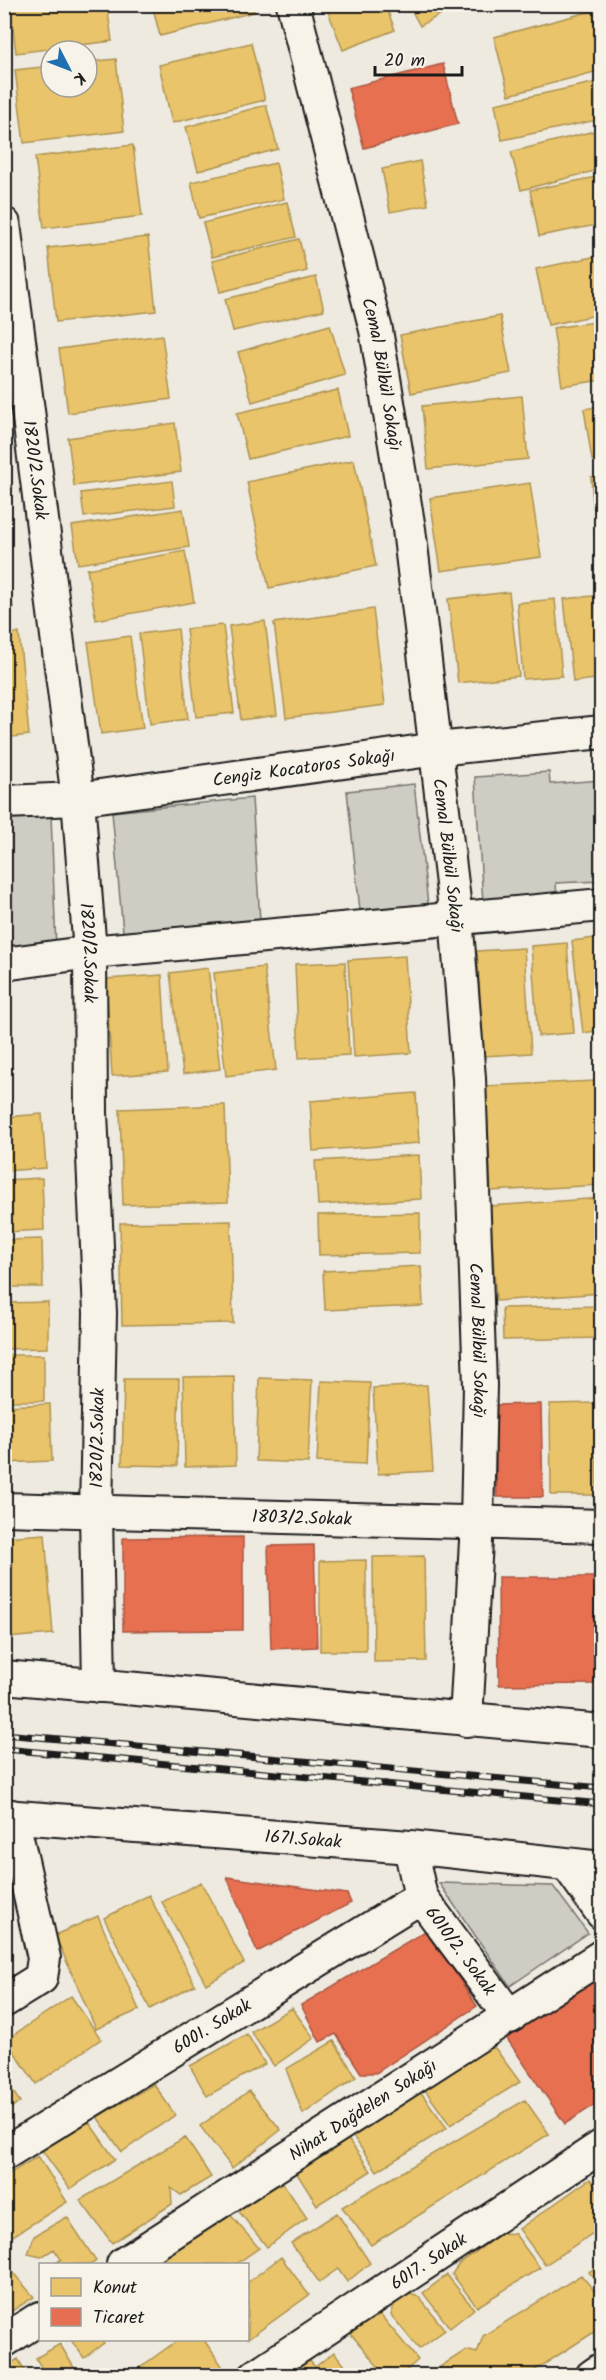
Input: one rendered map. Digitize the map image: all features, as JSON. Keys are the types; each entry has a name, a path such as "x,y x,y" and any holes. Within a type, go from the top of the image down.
{"street":[{"name":"Cemal Bülbül Sokağı","path":"293,4 376,330 409,529 456,917 469,1078 479,1349 477,1523 466,1720"},
{"name":"1820/2.Sokak","path":"4,224 78,799 90,952 91,1113 100,1313 96,1513 99,1686"},
{"name":"Cengiz Kocatoros Sokağı","path":"4,802 78,799 437,749 602,732"},
{"path":"4,964 90,952 602,905"},
{"name":"1803/2.Sokak","path":"4,1509 602,1526"},
{"path":"4,1677 602,1731"},
{"path":"4,2001 41,1978 44,1958 8,1816"},
{"name":"1671.Sokak","path":"8,1816 410,1847 602,1868"},
{"name":"6010/2. Sokak","path":"410,1847 421,1897 510,2017"},
{"path":"568,1865 602,1913"},
{"name":"6001. Sokak","path":"4,2154 421,1897"},
{"name":"Nihat Dağdelen Sokağı","path":"126,2263 602,1956"},
{"name":"6017. Sokak","path":"255,2376 602,2146"},
{"path":"4,2341 39,2319"},
{"path":"592,2376 602,2369"}],"shaded area":[{"path":"549,772 550,784 601,780 601,881 556,883 557,897 483,903 475,777"},
{"path":"414,784 428,904 360,910 347,791"},
{"path":"252,798 260,921 123,932 112,812"},
{"path":"51,814 56,949 5,955 5,818"},
{"path":"439,1883 553,1886 588,1933 510,1986"}],"building: Konut":[{"path":"10,4 107,4 112,41 99,43 99,39 39,39 39,50 16,53"},
{"path":"152,4 252,4 254,12 160,36"},
{"path":"325,4 385,4 395,30 343,50"},
{"path":"408,4 459,4 420,26"},
{"path":"592,11 602,49 602,70 509,95 494,37"},
{"path":"251,43 265,100 172,123 159,65"},
{"path":"116,59 124,131 24,143 15,70 39,67 39,99 99,99 99,61"},
{"path":"602,81 602,119 502,140 495,104"},
{"path":"266,105 278,149 198,171 186,127"},
{"path":"602,129 602,169 521,190 511,152"},
{"path":"133,145 142,216 44,228 35,157"},
{"path":"420,161 428,205 390,212 382,169"},
{"path":"276,163 284,199 199,218 191,182"},
{"path":"602,176 602,224 539,236 530,190"},
{"path":"287,202 296,237 212,257 203,223"},
{"path":"148,237 156,311 56,322 48,248"},
{"path":"299,239 307,271 220,292 212,261"},
{"path":"602,255 602,314 548,325 536,269"},
{"path":"316,277 324,310 233,331 225,299"},
{"path":"500,316 511,373 411,393 400,335"},
{"path":"602,321 602,380 562,386 553,328"},
{"path":"330,325 345,375 252,402 238,352"},
{"path":"162,335 171,399 68,413 59,349"},
{"path":"338,390 348,436 248,459 237,413"},
{"path":"522,396 528,459 428,469 422,406"},
{"path":"602,406 602,458 592,460 584,409"},
{"path":"175,423 181,472 74,486 68,438"},
{"path":"354,460 376,566 269,588 247,482"},
{"path":"602,476 602,543 596,544 591,477"},
{"path":"172,481 175,506 84,517 81,493"},
{"path":"530,483 541,557 441,571 430,498"},
{"path":"183,509 189,547 78,564 72,526"},
{"path":"185,551 194,602 96,620 87,569"},
{"path":"4,555 13,608 4,609"},
{"path":"509,592 519,676 458,683 448,599"},
{"path":"602,595 602,678 573,682 564,599"},
{"path":"555,599 562,676 523,679 517,603"},
{"path":"373,609 385,705 286,718 274,623"},
{"path":"265,621 277,715 241,720 229,626"},
{"path":"223,625 234,713 196,717 186,629"},
{"path":"178,629 188,719 150,724 139,634"},
{"path":"19,633 29,735 4,738 4,634"},
{"path":"130,636 143,728 101,734 88,642"},
{"path":"602,937 602,1030 583,1033 572,941"},
{"path":"567,943 574,1033 538,1036 531,946"},
{"path":"524,948 531,1053 484,1056 477,951"},
{"path":"405,956 411,1053 354,1057 348,960"},
{"path":"345,962 349,1055 299,1058 295,964"},
{"path":"264,967 276,1070 226,1076 214,973"},
{"path":"208,968 220,1069 183,1074 170,973"},
{"path":"162,975 168,1072 112,1076 106,979"},
{"path":"596,1081 601,1185 491,1191 486,1086"},
{"path":"416,1093 419,1143 313,1151 310,1101"},
{"path":"225,1105 228,1202 123,1205 120,1109"},
{"path":"42,1114 46,1168 4,1171 4,1117"},
{"path":"419,1155 421,1199 318,1205 315,1161"},
{"path":"42,1178 44,1230 4,1232 4,1180"},
{"path":"602,1198 602,1293 496,1301 490,1206"},
{"path":"420,1213 420,1253 319,1255 318,1215"},
{"path":"231,1221 233,1323 122,1325 120,1223"},
{"path":"42,1239 43,1287 4,1287 4,1240"},
{"path":"421,1266 423,1306 325,1310 323,1271"},
{"path":"48,1302 48,1348 4,1349 4,1303"},
{"path":"602,1306 602,1338 503,1340 502,1308"},
{"path":"4,1355 44,1355 44,1401 4,1401"},
{"path":"234,1376 236,1465 185,1467 183,1377"},
{"path":"259,1378 312,1380 308,1463 256,1461"},
{"path":"124,1379 179,1379 177,1466 122,1465"},
{"path":"321,1381 370,1383 366,1464 317,1462"},
{"path":"427,1385 433,1471 378,1474 373,1388"},
{"path":"596,1403 597,1495 551,1495 550,1404"},
{"path":"50,1404 52,1461 4,1463 4,1406"},
{"path":"45,1534 53,1634 6,1638 4,1537"},
{"path":"424,1556 426,1661 374,1662 373,1557"},
{"path":"366,1560 366,1651 320,1651 320,1561"},
{"path":"201,1882 244,1963 206,1984 162,1902"},
{"path":"149,1895 195,1985 150,2009 104,1918"},
{"path":"98,1916 139,2010 96,2029 55,1935"},
{"path":"4,1921 12,1954 4,1956"},
{"path":"71,1996 101,2039 36,2084 6,2040"},
{"path":"292,2008 314,2038 274,2066 251,2032"},
{"path":"247,2034 265,2064 207,2096 190,2066"},
{"path":"334,2041 356,2077 303,2114 286,2069"},
{"path":"482,2047 495,2048 520,2082 450,2125 425,2090 430,2080"},
{"path":"4,2078 20,2102 4,2112"},
{"path":"154,2084 175,2115 122,2152 97,2117"},
{"path":"249,2091 281,2130 232,2168 200,2126"},
{"path":"409,2092 422,2094 447,2128 377,2171 352,2135"},
{"path":"525,2100 549,2134 371,2245 342,2207"},
{"path":"88,2121 115,2159 70,2189 41,2149"},
{"path":"345,2135 371,2171 317,2205 292,2166"},
{"path":"185,2137 211,2177 181,2195 171,2188 172,2204 112,2243 80,2200"},
{"path":"38,2156 67,2202 5,2241 4,2177"},
{"path":"590,2179 602,2195 602,2227 545,2265 519,2229"},
{"path":"282,2182 307,2218 267,2247 237,2209"},
{"path":"228,2212 259,2248 237,2263 166,2263 160,2255"},
{"path":"337,2213 370,2263 347,2282 338,2269 319,2282 291,2243"},
{"path":"67,2217 96,2261 93,2263 56,2263 61,2259 54,2249 41,2257 28,2254 34,2236"},
{"path":"502,2233 515,2234 540,2268 477,2307 452,2274 459,2264"},
{"path":"281,2257 309,2295 249,2338 249,2281"},
{"path":"4,2262 34,2297 4,2316"},
{"path":"602,2263 602,2290 589,2272"},
{"path":"447,2275 474,2309 450,2328 423,2293"},
{"path":"581,2275 602,2300 602,2327 526,2376 440,2376 440,2367 466,2350 477,2353 483,2336"},
{"path":"407,2293 419,2297 445,2330 419,2349 391,2315 395,2302"},
{"path":"378,2312 418,2360 400,2376 386,2376 351,2334"},
{"path":"72,2341 102,2341 104,2343 84,2358"},
{"path":"177,2341 205,2341 229,2376 128,2376"},
{"path":"60,2344 79,2376 46,2376 36,2358"},
{"path":"334,2352 353,2376 275,2376 303,2353 315,2367"},
{"path":"18,2359 28,2376 4,2376 4,2368"}],"building: Ticaret":[{"path":"443,64 458,124 364,148 348,88"},
{"path":"541,1404 543,1497 497,1497 495,1405"},
{"path":"243,1537 243,1630 123,1631 123,1538"},
{"path":"314,1545 317,1647 271,1649 268,1546"},
{"path":"498,1577 596,1577 597,1684 499,1685"},
{"path":"227,1877 347,1894 351,1903 257,1952"},
{"path":"427,1930 477,2006 376,2073 361,2073 336,2034 320,2042 301,2005"},
{"path":"602,1966 602,2100 565,2124 503,2033"}],"railway":[{"path":"4,1734 602,1788"},
{"path":"4,1749 602,1804"}]}
